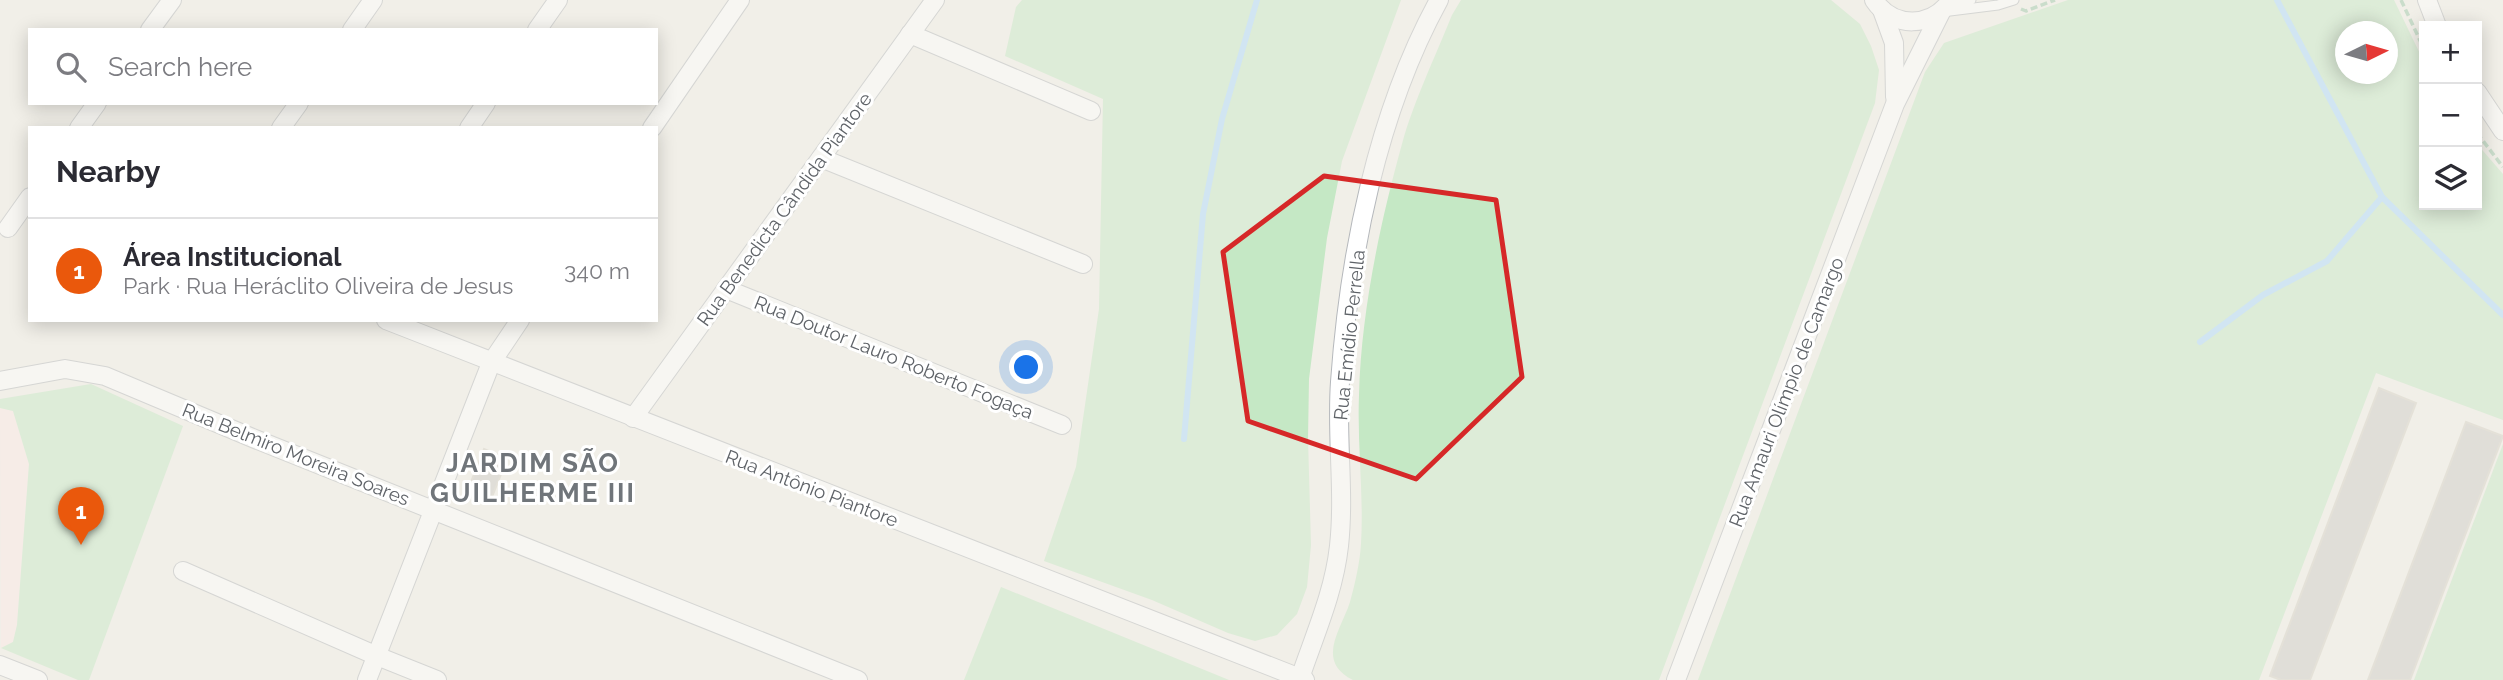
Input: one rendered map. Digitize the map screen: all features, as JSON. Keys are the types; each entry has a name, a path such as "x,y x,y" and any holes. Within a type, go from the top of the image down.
{"street":[{"path":"151,28 172,0"},
{"path":"353,28 373,0"},
{"path":"538,28 558,0"},
{"path":"653,126 740,0"},
{"name":"Rua Benedicta Cândida Piantore","path":"633,418 935,0"},
{"name":"Rua Emídio Perrella","path":"1302,679 1329,598 1339,547 1340,382 1349,295 1363,216 1379,150 1398,94 1438,0"},
{"path":"2427,0 2435,21"},
{"path":"1876,3 1897,19 1907,22 1926,20 1946,6"},
{"name":"Rua Amauri Olímpio de Camargo","path":"1876,3 1894,43 1895,104"},
{"name":"Rua Amauri Olímpio de Camargo","path":"1676,680 1895,104 1946,6"},
{"path":"910,34 1091,111"},
{"path":"2482,100 2503,131"},
{"path":"80,126 96,105"},
{"path":"282,126 298,105"},
{"path":"470,126 485,105"},
{"path":"821,158 1083,264"},
{"path":"4,228 28,199"},
{"path":"4,228 28,224"},
{"name":"Rua Doutor Lauro Roberto Fogaça","path":"726,289 1062,425"},
{"name":"Rua Antônio Piantore","path":"391,322 1302,679"},
{"path":"367,680 491,363 519,322"},
{"name":"Rua Belmiro Moreira Soares","path":"0,381 65,369 105,376 255,439 858,680"},
{"path":"183,570 437,680"},
{"path":"0,665 38,680"}],"lane":[{"path":"1946,6 1971,0"},
{"path":"1946,6 1998,5 2014,0"}],"path":[{"path":"2026,11 2055,0"},
{"path":"2401,0 2419,38"},
{"path":"2482,140 2503,167"}],"highlighted area":[{"path":"1324,176 1496,200 1522,377 1416,479 1248,421 1223,252"}],"shaded area":[{"path":"0,408 13,411 29,464 17,625 13,642 1,648"}],"green space":[{"path":"1022,0 1401,0 1342,161 1327,238 1309,379 1311,545 1307,587 1297,614 1277,635 1255,641 1228,633 1152,600 1044,561 1076,467 1099,309 1103,99 1005,56 1016,7"},
{"path":"1461,0 1831,0 1860,24 1879,70 1875,103 1659,680 1353,680 1335,664 1334,644 1350,602 1360,551 1362,507 1359,395 1363,332 1373,268 1386,205 1407,128 1452,15"},
{"path":"2068,0 2394,0 2419,52 2419,210 2482,210 2482,150 2503,174 2503,420 2376,373 2259,680 1698,680 1925,72 1944,43"},
{"path":"91,384 183,426 89,680 78,680 1,648 13,642 17,625 29,464 13,411 0,408 0,399"},
{"path":"2503,444 2503,680 2414,680"},
{"path":"1001,587 1229,680 964,680"}],"building":[{"path":"2379,388 2416,403 2310,680 2281,680 2270,676"},
{"path":"2466,422 2503,436 2410,680 2368,680"},
{"path":"484,449 507,459 490,502 473,495 477,485 471,482"}],"waterway":[{"path":"1184,439 1203,214 1222,119 1257,0"},
{"path":"2277,0 2382,197 2503,315"},
{"path":"2200,342 2263,295 2327,261 2382,197"}],"place":[{"name":"Área Institucional","path":"81,545"}],"district":[{"name":"JARDIM SÃO GUILHERME III","path":"533,478"}]}
